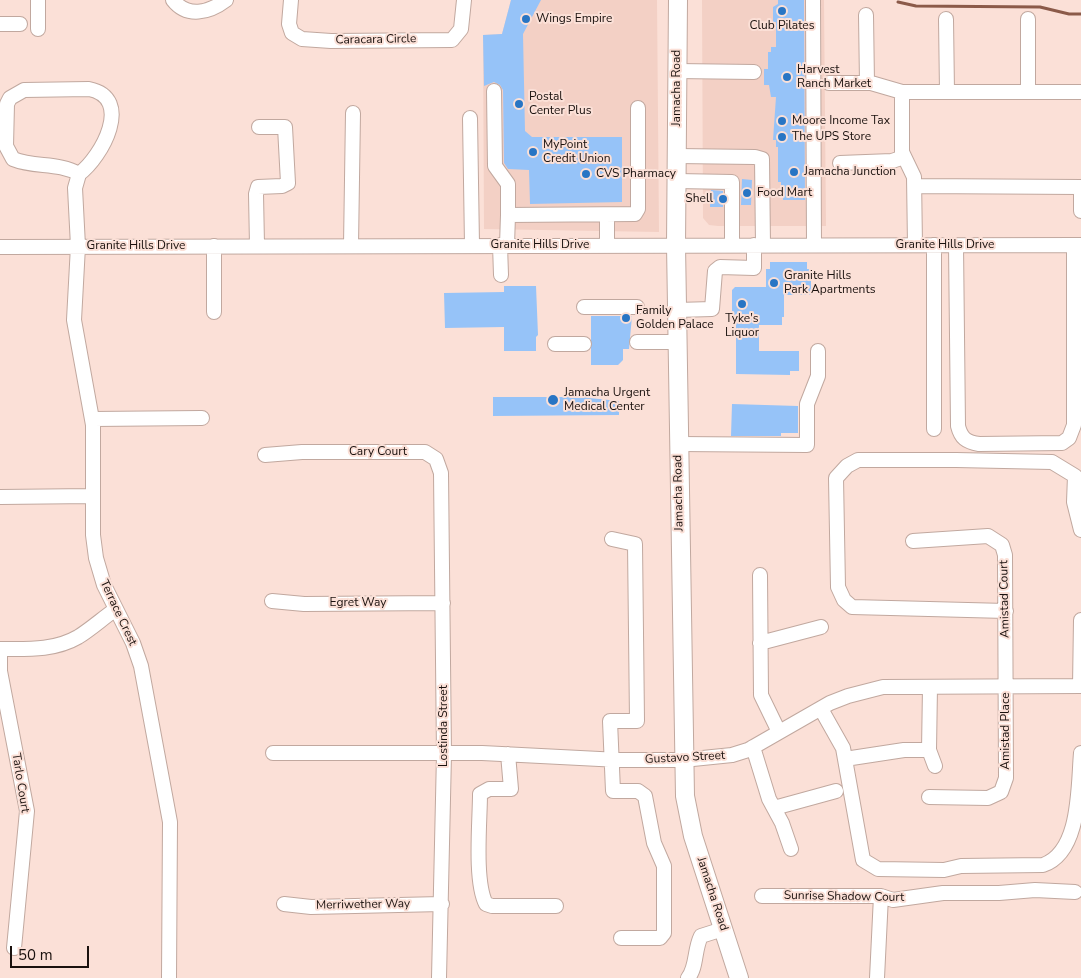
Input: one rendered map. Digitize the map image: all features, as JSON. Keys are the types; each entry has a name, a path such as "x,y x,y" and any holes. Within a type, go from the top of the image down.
{"main road":[{"name":"Jamacha Road","path":"678,0 676,245 685,796 693,836 739,978"}],"street":[{"path":"38,0 38,29"},
{"path":"174,0 185,11 194,14 226,0"},
{"name":"Caracara Circle","path":"291,0 289,24 292,33 302,39 331,41 452,40 461,29 464,0"},
{"path":"813,0 814,245"},
{"path":"866,16 867,83"},
{"path":"946,19 948,92"},
{"path":"1028,19 1028,92"},
{"path":"0,24 20,24"},
{"path":"678,71 754,72"},
{"path":"829,83 867,83 902,92 1081,92"},
{"path":"89,89 101,91 106,97 110,114 108,138 91,165 79,174 68,168 31,165 13,159 6,146 7,104 10,98 24,90 89,89"},
{"path":"494,91 495,166 508,184 508,215 501,275"},
{"path":"902,92 902,152 912,170 915,186 915,245"},
{"path":"508,215 633,215 638,209 638,108"},
{"path":"351,245 353,113"},
{"path":"470,118 472,245"},
{"path":"257,245 256,194 258,187 282,186 288,183 285,128 259,127"},
{"path":"677,156 755,157 762,159 759,245 754,268 720,267 715,271 712,309 677,310"},
{"path":"840,163 892,161 904,157"},
{"name":"Terrace Crest","path":"79,174 75,188 78,246 74,320 93,418 92,496 96,558 104,585 133,643 141,666 170,822 169,978"},
{"path":"676,181 732,182 732,245"},
{"path":"915,186 1081,187"},
{"path":"1081,194 1081,211"},
{"path":"607,215 607,245"},
{"name":"Granite Hills Drive","path":"0,247 257,245 1078,245"},
{"path":"934,245 934,429"},
{"path":"956,245 958,426 960,433 967,441 988,444 1062,443 1072,433 1074,425 1078,245"},
{"path":"214,246 214,312"},
{"path":"584,307 636,307"},
{"path":"637,342 677,342"},
{"path":"555,344 584,344"},
{"path":"679,444 807,445 807,404 818,376 818,351"},
{"path":"93,418 202,418"},
{"name":"Cary Court","path":"265,454 302,452 425,452 436,459 441,474"},
{"path":"1006,611 852,607 844,600 838,587 836,478 847,466 858,460 1052,462 1075,476 1074,502 1081,530"},
{"name":"Lostinda Street","path":"439,978 444,754 441,474"},
{"path":"0,497 92,496"},
{"name":"Amistad Court","path":"913,541 988,536 1002,546 1005,555 1006,686"},
{"path":"612,539 636,544 636,721 610,721 610,760 613,791 638,791 645,796 654,843 664,866 664,932 660,938 621,938"},
{"path":"760,575 761,695 779,732"},
{"name":"Egret Way","path":"272,602 443,603"},
{"path":"0,649 44,648 61,644 77,638 116,609"},
{"path":"1080,686 1081,620"},
{"path":"760,643 821,627"},
{"name":"Tarlo Court","path":"0,649 0,671 27,811 14,948"},
{"name":"Amistad Place","path":"929,797 988,798 1001,792 1006,778 1006,686"},
{"name":"Gustavo Street","path":"273,753 508,754 610,760 683,760 732,755 753,747 821,708 848,696 883,687 1080,686"},
{"path":"930,687 929,750 935,766"},
{"path":"821,708 843,748 863,860 878,869 944,870 961,866 1043,865 1051,862 1062,852 1076,819 1081,752"},
{"path":"753,747 769,799 782,823 791,849"},
{"path":"846,759 904,750 929,750"},
{"path":"508,754 511,789 489,789 480,794 483,898 486,904 492,906 556,906"},
{"path":"774,808 836,791"},
{"name":"Sunrise Shadow Court","path":"762,896 881,896 893,900 951,892 999,893 1035,890 1075,892"},
{"path":"877,978 881,896"},
{"name":"Merriwether Way","path":"284,904 311,907 442,904"},
{"path":"688,978 692,973 696,947 701,936 723,929"}],"shaded area":[{"path":"511,0 657,0 659,232 484,229 483,35 502,34"},
{"path":"702,0 824,0 826,226 718,226 709,225 703,218"}],"building":[{"path":"511,0 541,0 523,34 525,131 532,137 622,137 622,202 530,204 529,170 508,169 504,163 503,90 500,85 494,82 484,86 483,35 502,34"},
{"path":"778,0 804,0 805,200 783,200 783,189 781,189 781,182 778,182 778,147 776,147 776,140 773,140 776,97 771,97 769,85 764,85 764,69 768,69 768,52 771,52 771,47 776,47 776,22 773,22 773,7 778,4"},
{"name":"Food Mart","path":"742,179 752,180 751,205 741,205"},
{"path":"711,190 723,191 723,207 710,207"},
{"path":"770,262 807,262 807,269 811,269 811,295 784,295 782,325 759,325 759,351 799,351 799,371 790,371 790,375 736,374 736,317 732,318 732,290 735,287 766,287 766,269 770,269"},
{"path":"504,286 536,286 538,335 536,337 536,351 504,351 504,327 445,328 444,293 504,292"},
{"path":"591,316 632,316 629,349 623,349 623,360 618,365 591,365"},
{"path":"585,394 589,398 619,401 619,415 493,416 493,397 582,397"},
{"path":"732,404 798,406 798,433 781,433 781,436 731,436"}],"waterway":[{"path":"898,2 916,6 1040,7 1069,14 1081,14"}],"place":[{"name":"Club Pilates","path":"782,11"},
{"name":"Wings Empire","path":"526,19"},
{"name":"Harvest Ranch Market","path":"787,77"},
{"name":"Postal Center Plus","path":"519,104"},
{"name":"Moore Income Tax","path":"782,121"},
{"name":"The UPS Store","path":"782,137"},
{"name":"MyPoint Credit Union","path":"533,152"},
{"name":"Jamacha Junction","path":"794,172"},
{"name":"CVS Pharmacy","path":"586,174"},
{"name":"Food Mart","path":"747,193"},
{"name":"Shell","path":"723,199"},
{"name":"Granite Hills Park Apartments","path":"774,283"},
{"name":"Tyke's Liquor","path":"742,304"},
{"name":"Family Golden Palace","path":"626,318"},
{"name":"Jamacha Urgent Medical Center","path":"553,400"}]}
